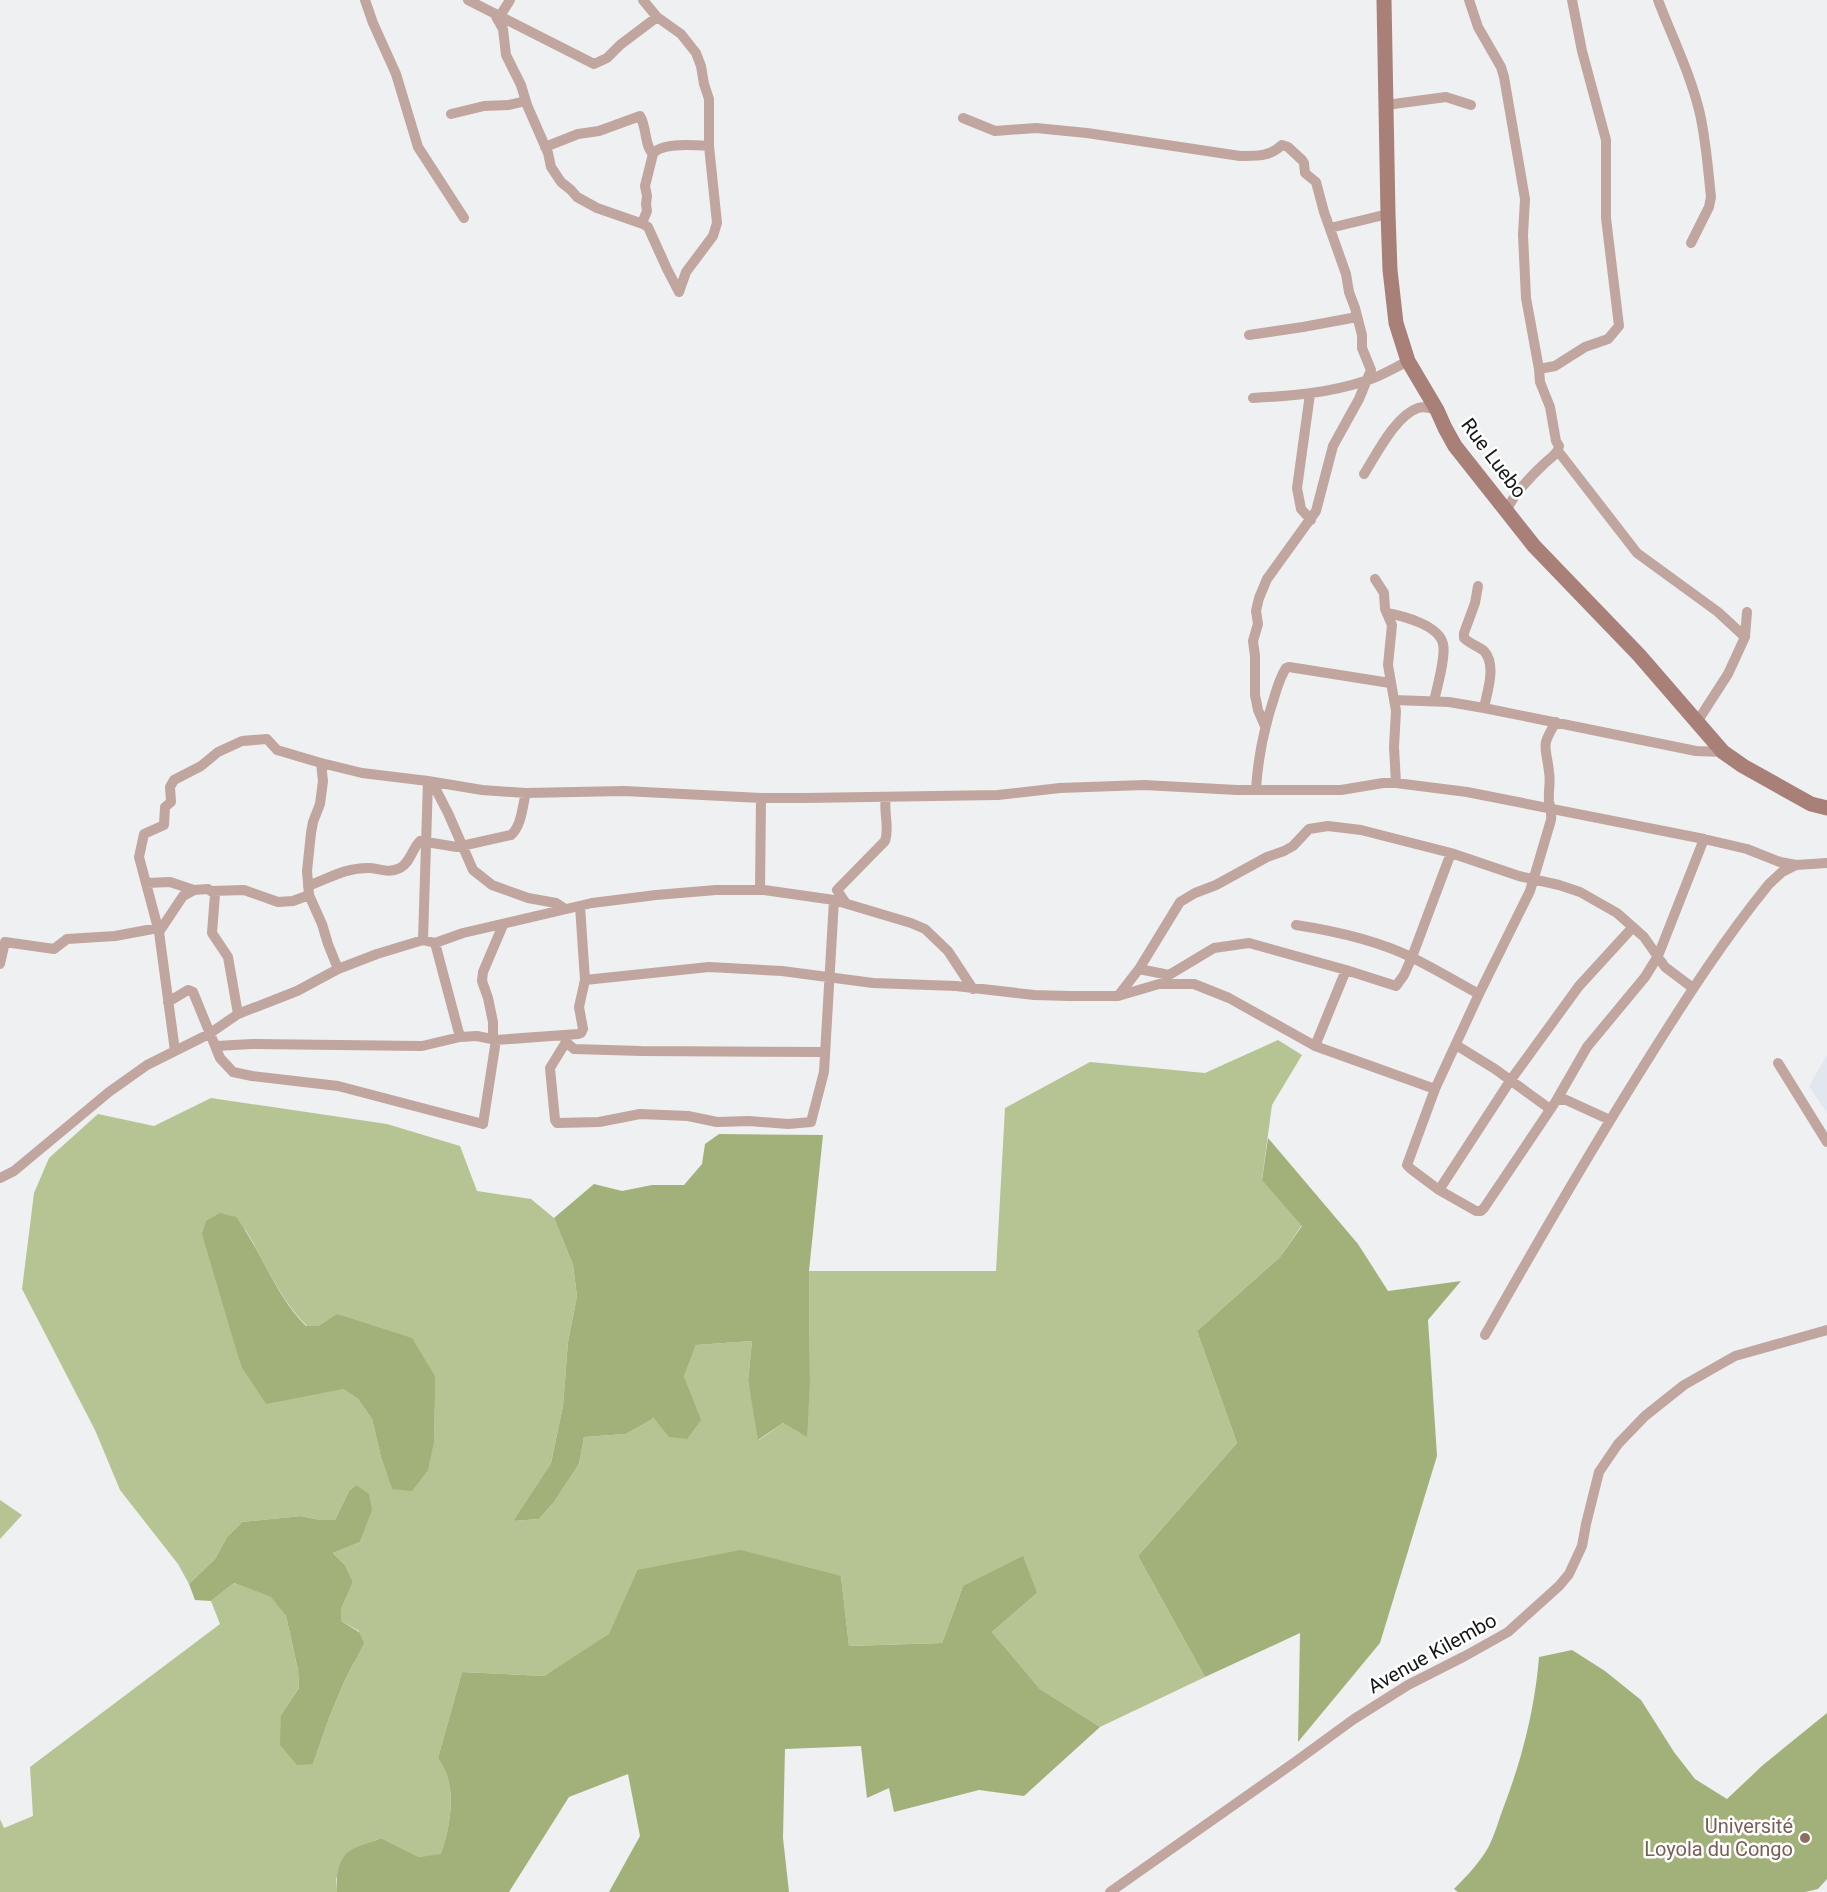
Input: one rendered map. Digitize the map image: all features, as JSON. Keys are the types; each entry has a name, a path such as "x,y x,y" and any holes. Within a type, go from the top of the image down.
{"street":[{"path":"365,0 396,74 418,147 464,218"},
{"path":"468,0 594,64 607,58 620,45 657,17"},
{"path":"497,15 510,0"},
{"path":"497,15 503,32 506,55 521,85 551,167 561,182 577,197 648,227 666,270 679,292 686,272 713,236 717,223 709,146 710,103 696,53 681,34 657,17 643,0"},
{"name":"Rue Luebo","path":"1384,0 1392,296 1396,323 1408,362 1437,410 1455,446 1534,546 1639,655 1723,752 1743,766 1803,799 1827,808"},
{"path":"1469,0 1478,27 1501,67 1504,77 1525,199 1523,235 1526,298 1540,382 1550,407 1559,446 1558,451 1637,553 1709,605 1745,637"},
{"path":"1539,369 1555,366 1585,347 1608,339 1619,326 1606,218 1606,140 1582,51 1572,0"},
{"path":"1658,0 1697,104 1704,136 1711,197 1709,207 1691,243"},
{"path":"1386,105 1446,97 1471,105"},
{"path":"451,114 484,106 509,105 526,101"},
{"path":"545,147 578,134 599,131 639,116 642,118 648,148 653,154"},
{"path":"963,118 995,131 1036,128 1087,133 1240,156 1273,153 1281,145 1288,147 1304,162 1305,172 1316,182 1324,212 1347,274 1349,292 1362,335 1362,348 1371,370 1333,446 1319,502 1311,520 1267,579 1259,598 1256,611 1258,624 1253,641 1256,656 1255,695 1265,726"},
{"path":"642,223 646,214 645,186 654,151 675,145 709,146"},
{"path":"1330,228 1388,214"},
{"path":"1249,335 1358,317"},
{"path":"1253,398 1310,394 1367,381 1408,362"},
{"path":"1310,394 1297,488 1301,508 1311,520"},
{"path":"1364,474 1390,433 1406,416 1418,408 1437,410"},
{"path":"1507,510 1518,492 1558,451"},
{"path":"1375,579 1384,593 1385,609 1392,625 1388,665 1394,700 1396,783"},
{"path":"1478,586 1464,638 1483,650 1490,662 1484,708"},
{"path":"1697,722 1720,687 1745,637 1747,612"},
{"path":"1387,613 1407,617 1442,639 1444,651 1434,701"},
{"path":"1256,789 1259,755 1265,726 1284,670 1289,667 1390,683"},
{"path":"1255,695 1271,694 1278,686"},
{"path":"1394,700 1434,701 1484,708 1696,751 1723,752"},
{"path":"1556,722 1547,736 1545,752 1550,771 1551,820 1534,880 1435,1089 1407,1166 1440,1190 1476,1211 1481,1211 1553,1105 1587,1047 1640,985 1658,956 1704,839"},
{"path":"175,1051 158,930 139,857 143,836 164,825 165,807 171,802 170,787 174,780 201,766 218,752 242,741 267,739 277,750 362,773 482,790 526,793 624,791 761,798 886,797 998,795 1060,788 1144,785 1237,790 1341,790 1396,783 1467,792 1704,839 1747,849 1780,862 1796,865 1827,863"},
{"path":"321,763 323,781 320,804 313,822 307,871 308,890 338,969"},
{"path":"423,940 425,841 430,781"},
{"path":"430,781 473,870 492,885 528,898 556,903 565,909"},
{"path":"147,883 170,882 194,890 244,890 278,902 293,901 345,870 369,868 392,871 403,867 420,842 425,841 450,847 511,835 520,821 526,793"},
{"path":"845,902 837,890 885,841 887,835 884,808 886,797"},
{"path":"760,890 761,798"},
{"path":"1118,996 1139,969 1180,902 1195,892 1216,885 1267,857 1293,846 1309,829 1328,826 1361,830 1451,853 1534,880 1580,892 1610,908 1633,927 1644,937 1665,967 1693,988"},
{"path":"1139,969 1169,975 1214,948 1249,943 1396,986 1412,957 1451,853"},
{"path":"1485,1335 1610,1119 1693,988 1769,884 1782,872 1796,865"},
{"path":"0,964 5,942 54,949 67,939 158,930 183,896 194,890"},
{"path":"0,1178 14,1171 109,1092 147,1065 209,1034 238,1014 297,991 338,969 376,954 423,940 435,943 463,933 580,906 666,894 716,890 760,890 845,902 925,929 948,951 973,989"},
{"path":"212,891 214,894 212,933 228,957 238,1014"},
{"path":"567,1039 550,1068 557,1123 599,1122 640,1114 688,1116 717,1122 749,1121 788,1124 811,1122 824,1072 834,900"},
{"path":"216,1046 252,1044 422,1046 460,1037 477,1036 494,1040 567,1039 581,1033 583,1029 579,1007 585,980 580,906"},
{"path":"168,1002 188,990 193,992 220,1058 232,1072 338,1086 483,1124 494,1040 493,1022 482,981 483,972 503,925"},
{"path":"1296,925 1350,936 1412,957 1479,994"},
{"path":"1440,1190 1510,1081 1579,986 1633,927"},
{"path":"1644,937 1659,939 1665,937"},
{"path":"435,943 460,1037"},
{"path":"585,980 709,967 782,971 873,983 1034,995 1118,996 1159,984 1194,984 1229,998 1314,1046 1435,1089"},
{"path":"1314,1046 1346,970"},
{"path":"567,1039 574,1048 825,1052"},
{"path":"1456,1045 1510,1081 1553,1105"},
{"path":"1778,1063 1827,1142"},
{"path":"1553,1105 1564,1099 1610,1119"},
{"name":"Avenue Kilembo","path":"1110,1892 1354,1719 1408,1685 1508,1632 1559,1586 1569,1574 1582,1546 1599,1472 1618,1444 1645,1416 1684,1385 1735,1356 1827,1330"}],"shaded area":[{"path":"1827,1055 1827,1113 1809,1086"}],"green space":[{"path":"1278,1040 1302,1055 1272,1105 1262,1179 1302,1225 1280,1257 1197,1331 1237,1443 1138,1556 1205,1677 1100,1727 1040,1689 992,1632 1037,1593 963,1586 942,1643 849,1646 841,1576 637,1570 609,1635 544,1676 462,1672 438,1758 447,1775 451,1795 449,1826 441,1855 419,1857 381,1838 349,1851 336,1879 337,1892 0,1892 0,1819 4,1828 33,1816 30,1767 220,1624 211,1601 234,1583 272,1597 286,1616 298,1670 299,1688 281,1715 313,1764 329,1718 354,1663 359,1631 341,1621 341,1609 353,1582 345,1565 333,1553 360,1542 371,1511 356,1485 349,1491 335,1520 301,1516 242,1522 227,1537 215,1559 189,1584 178,1564 120,1490 95,1430 22,1289 34,1193 49,1158 98,1114 154,1126 211,1098 387,1124 460,1146 477,1191 531,1199 554,1218 573,1265 577,1296 568,1342 563,1406 551,1463 513,1521 539,1519 554,1502 579,1464 584,1437 626,1434 654,1418 684,1377 696,1345 752,1341 748,1381 759,1440 783,1423 806,1436 810,1385 809,1271 996,1271 1005,1108 1090,1062 1205,1073","holes":["245,1229 280,1292 307,1326 318,1326 435,1376 434,1442 392,1488 381,1457 372,1419 358,1399 343,1389 241,1366 231,1329"]},
{"path":"719,1134 823,1135 809,1271 810,1385 807,1437 783,1423 758,1440 748,1381 752,1341 696,1345 684,1377 701,1420 687,1439 669,1437 654,1418 626,1434 584,1437 579,1464 554,1502 539,1519 513,1521 551,1463 563,1406 568,1342 577,1296 573,1265 554,1218 594,1184 622,1191 652,1185 684,1185 702,1164 705,1144"},
{"path":"1268,1138 1358,1244 1388,1291 1461,1281 1428,1320 1437,1456 1380,1643 1298,1742 1300,1633 1205,1677 1138,1556 1237,1443 1197,1331 1280,1257 1302,1226 1262,1180"},
{"path":"220,1213 236,1217 254,1244 277,1287 306,1326 319,1326 337,1314 412,1338 435,1376 435,1395 434,1442 428,1470 412,1491 392,1489 372,1419 358,1399 343,1389 266,1404 241,1366 202,1234 206,1221"},
{"path":"356,1485 369,1494 372,1510 360,1542 333,1553 345,1565 353,1582 341,1609 341,1621 359,1632 364,1643 344,1682 313,1764 297,1765 280,1745 281,1715 299,1688 298,1670 286,1616 271,1597 234,1583 211,1601 195,1600 189,1584 215,1559 227,1537 242,1522 301,1516 335,1520 349,1491"},
{"path":"0,1500 22,1515 0,1539"},
{"path":"741,1550 841,1576 849,1646 942,1643 963,1586 1023,1556 1037,1593 992,1632 1040,1689 1100,1727 1024,1796 979,1790 894,1812 889,1788 867,1798 861,1746 785,1749 783,1838 789,1892 609,1892 640,1836 628,1774 569,1797 509,1892 337,1892 338,1870 345,1855 352,1849 381,1838 419,1857 441,1854 449,1825 451,1795 447,1775 438,1758 462,1672 544,1676 609,1634 637,1570"},
{"path":"1572,1650 1605,1671 1641,1700 1674,1752 1695,1779 1727,1799 1763,1765 1827,1713 1827,1879 1818,1889 1805,1892 1458,1892 1454,1889 1482,1858 1495,1831 1527,1733 1539,1657"}],"place":[{"name":"Université Loyola du Congo","path":"1805,1838"}]}
